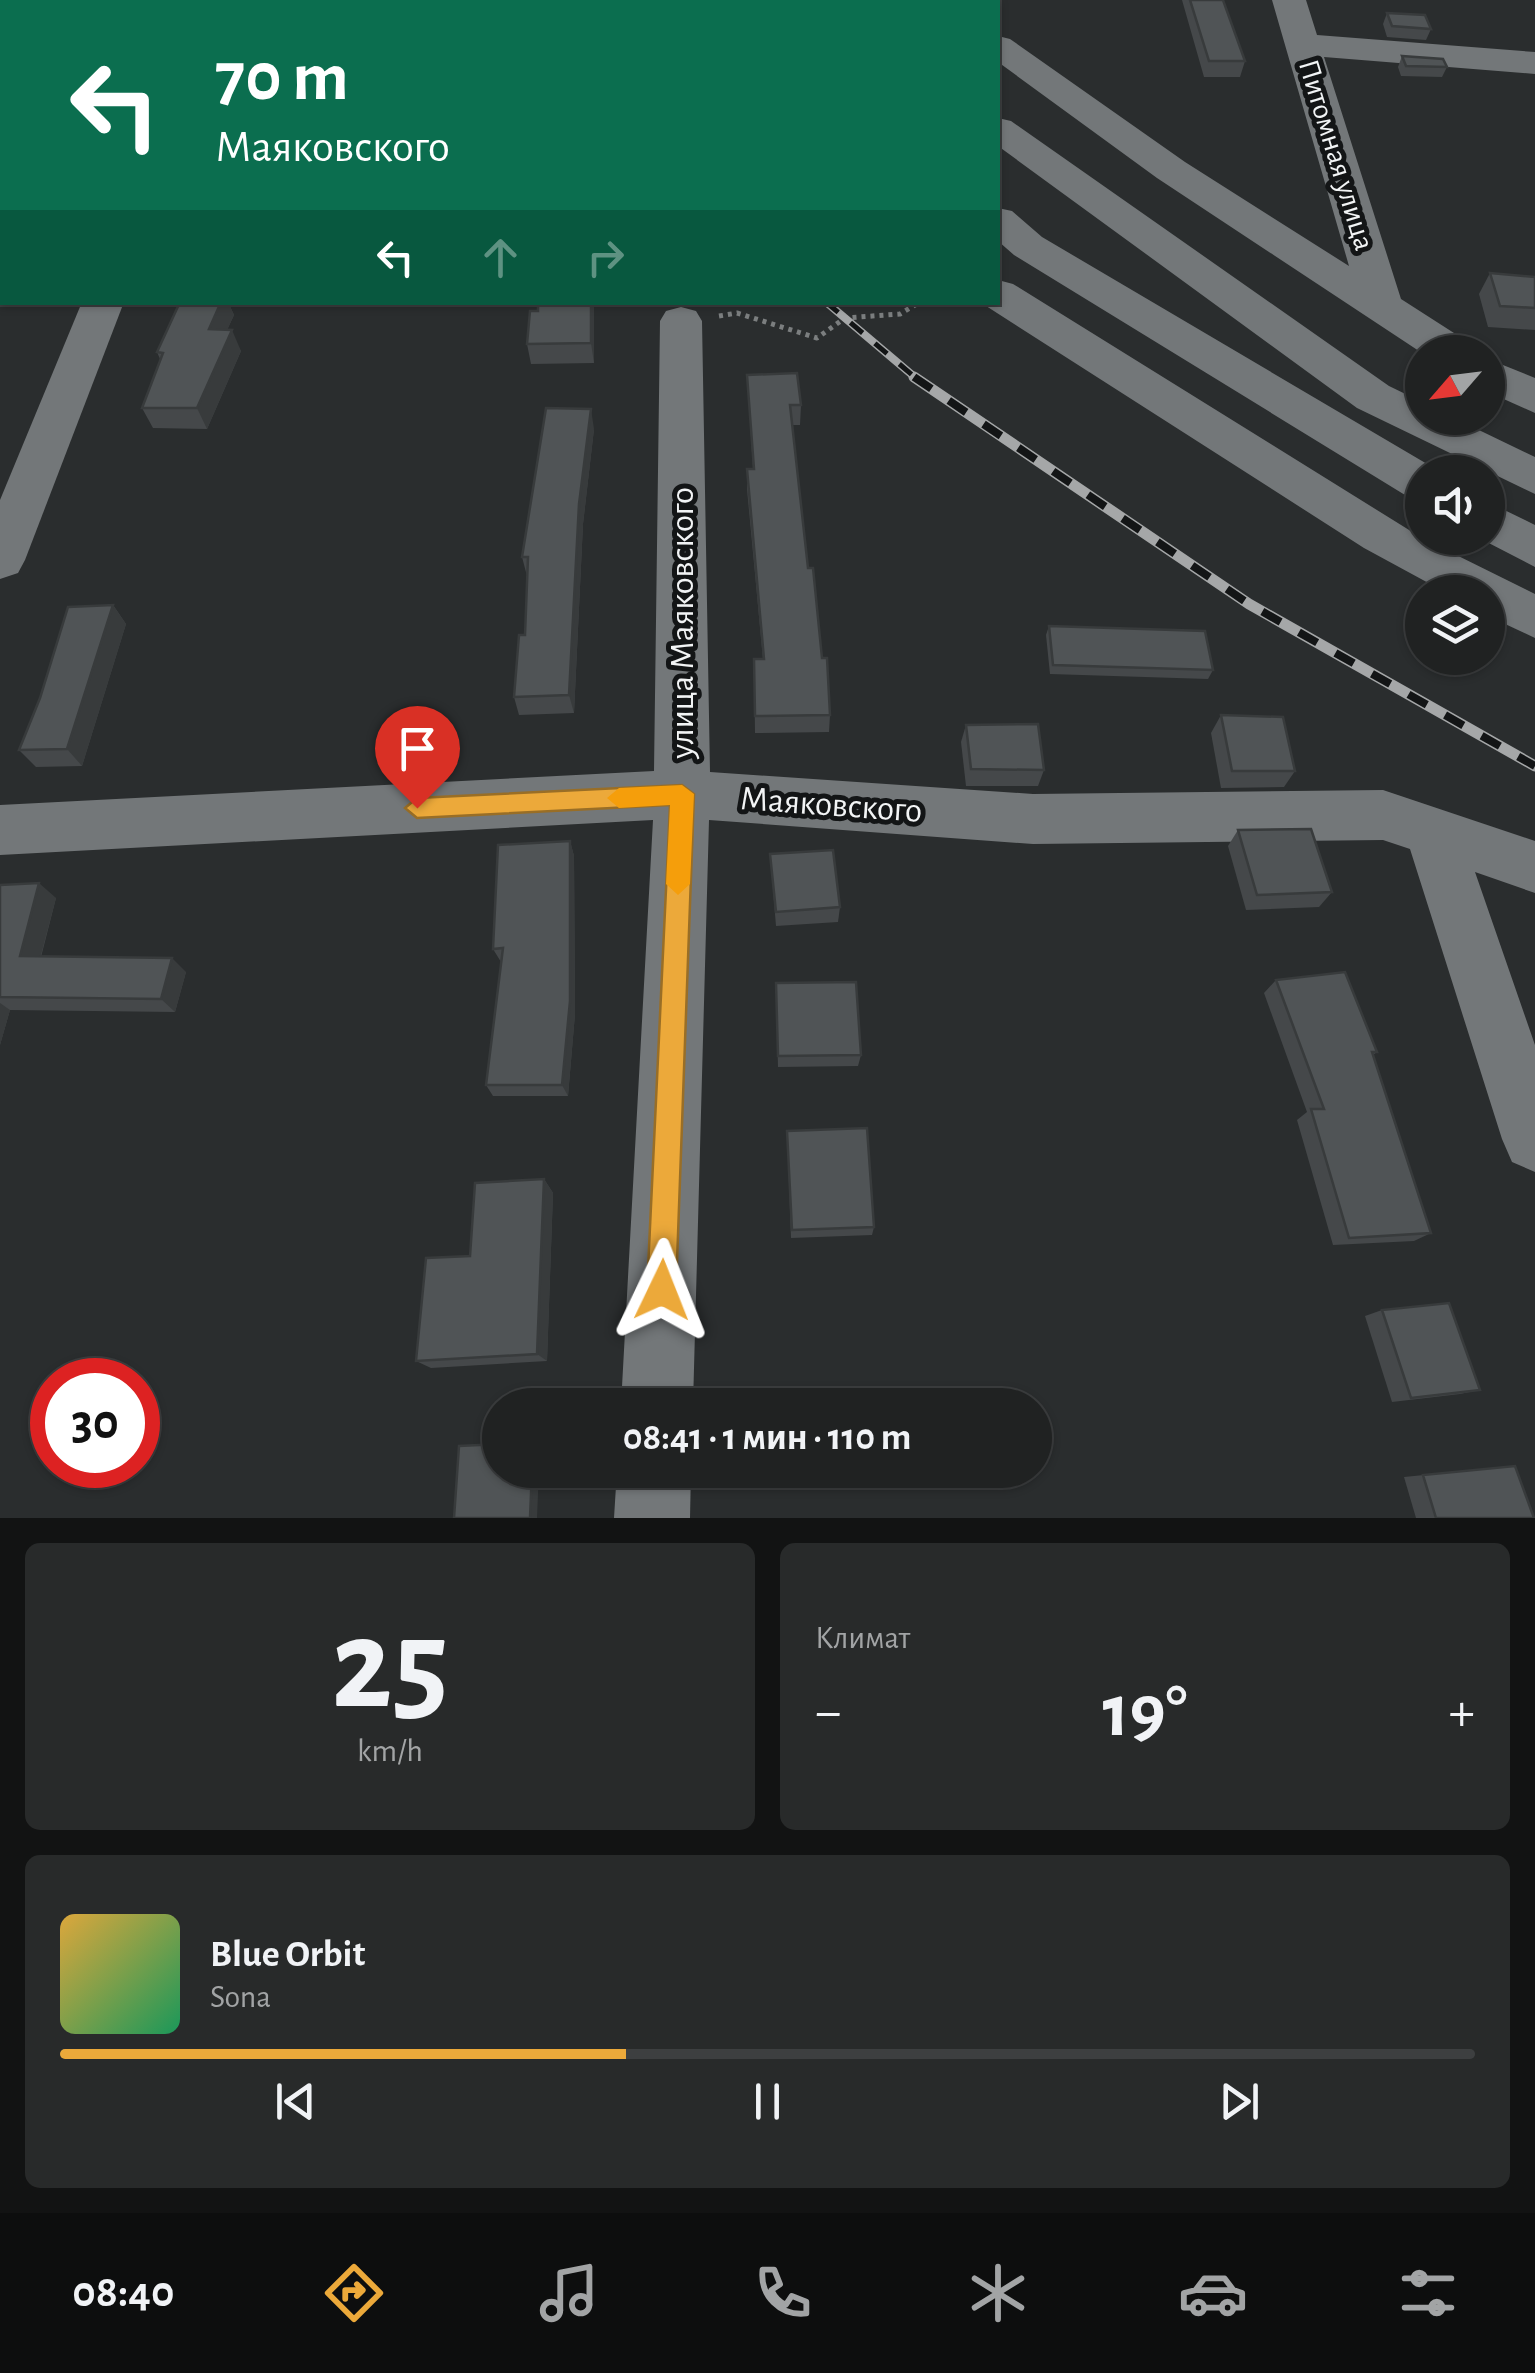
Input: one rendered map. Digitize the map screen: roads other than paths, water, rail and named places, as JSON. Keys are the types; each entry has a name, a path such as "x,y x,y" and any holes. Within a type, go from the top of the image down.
{"street":[{"name":"Питомная улица","path":"1290,0 1382,310"},
{"path":"1304,45 1535,63"},
{"path":"1000,47 1171,170 1424,335"},
{"path":"1000,131 1100,206 1373,397 1535,477"},
{"path":"1008,242 1100,206 1171,170"},
{"path":"1008,242 1405,473"},
{"path":"1000,295 1381,535 1535,618"},
{"path":"0,560 103,305"},
{"name":"улица Маяковского","path":"658,1388 682,794 681,321"},
{"path":"1505,382 1535,397"},
{"path":"1505,530 1535,548"},
{"name":"Маяковского","path":"0,830 682,794 1034,820 1383,815 1535,867"},
{"path":"1433,833 1535,1139"},
{"path":"652,1518 653,1488"}],"railway":[{"path":"830,305 917,379"},
{"path":"914,377 1249,604 1535,766"}]}
